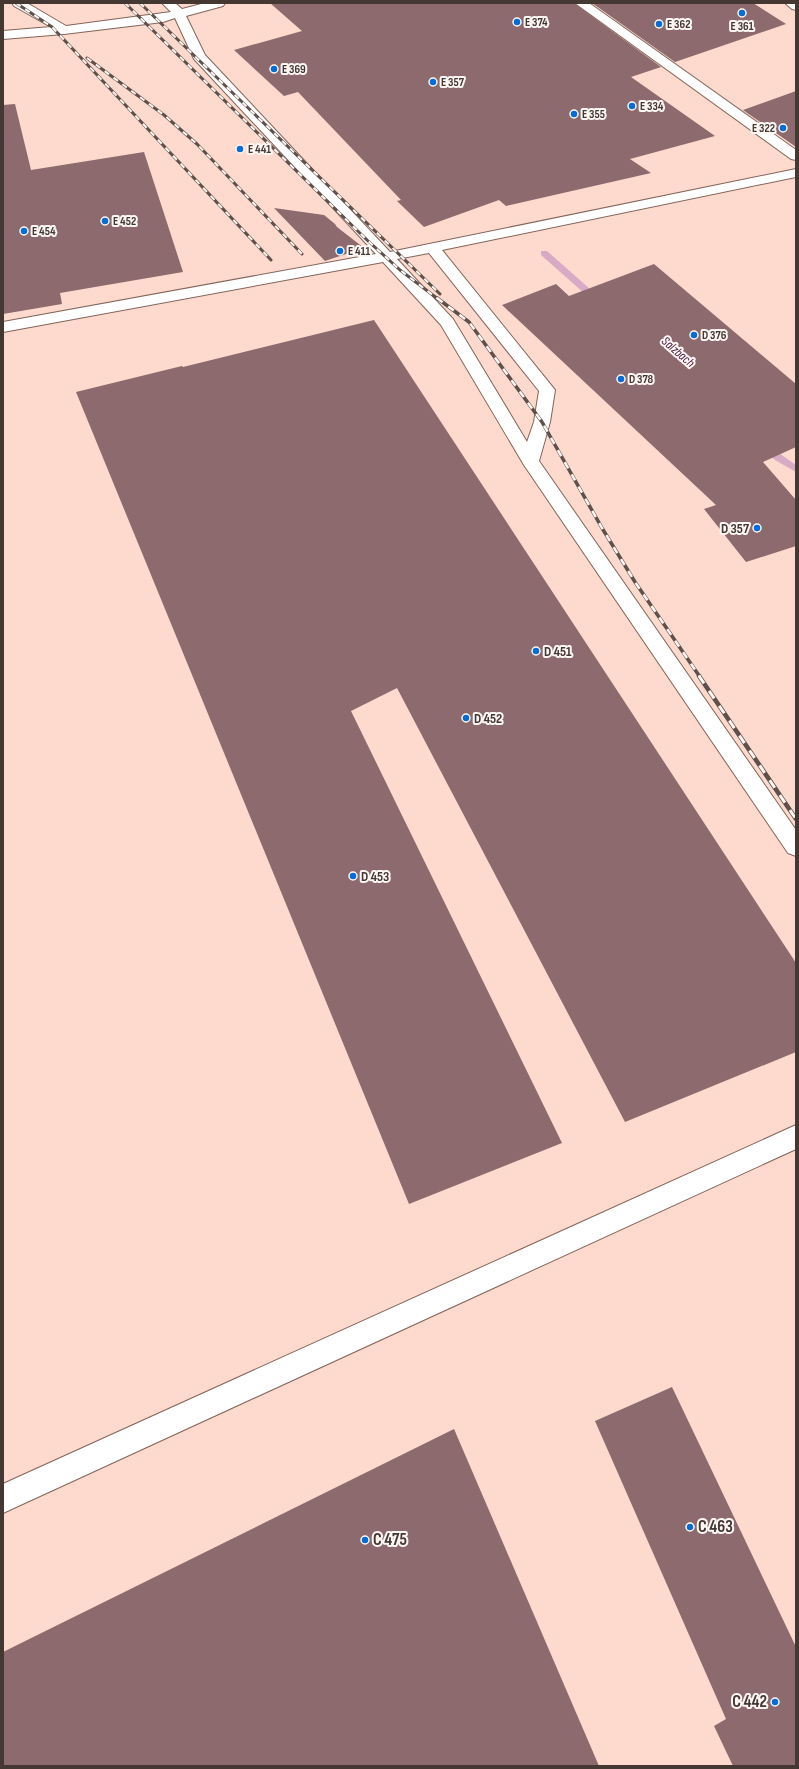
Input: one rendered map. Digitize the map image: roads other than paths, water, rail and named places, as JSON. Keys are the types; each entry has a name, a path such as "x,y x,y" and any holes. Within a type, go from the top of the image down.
{"lane":[{"path":"18,3 64,30"},
{"path":"168,3 179,13 199,56 447,322 530,461 796,847"},
{"path":"3,35 64,30 163,18 219,3"},
{"path":"581,3 796,156"},
{"path":"791,3 796,6"},
{"path":"3,327 386,257 796,173"},
{"path":"432,247 547,390 542,422 530,461"},
{"path":"3,1499 796,1137"}],"waterway":[{"name":"Salzbach","path":"544,253 596,299"},
{"name":"Salzbach","path":"766,447 778,458 796,469"}],"railway":[{"path":"16,3 52,27 271,260"},
{"path":"125,3 367,240 400,270 438,299"},
{"path":"140,3 440,294"},
{"path":"87,58 164,115 197,144 302,254"},
{"path":"437,298 469,322 542,422 602,528 635,582 700,677"},
{"path":"699,676 796,819"}],"place":[{"name":"E 361","path":"742,13"},
{"name":"E 374","path":"517,22"},
{"name":"E 362","path":"659,24"},
{"name":"E 369","path":"274,69"},
{"name":"E 357","path":"433,82"},
{"name":"E 334","path":"632,106"},
{"name":"E 355","path":"574,114"},
{"name":"E 322","path":"783,128"},
{"name":"E 441","path":"240,149"},
{"name":"E 452","path":"105,221"},
{"name":"E 454","path":"24,231"},
{"name":"E 411","path":"340,251"},
{"name":"D 376","path":"694,335"},
{"name":"D 378","path":"621,379"},
{"name":"D 357","path":"757,528"},
{"name":"D 451","path":"536,651"},
{"name":"D 452","path":"466,718"},
{"name":"D 453","path":"353,876"},
{"name":"C 463","path":"690,1527"},
{"name":"C 475","path":"365,1540"},
{"name":"C 442","path":"775,1702"}]}
